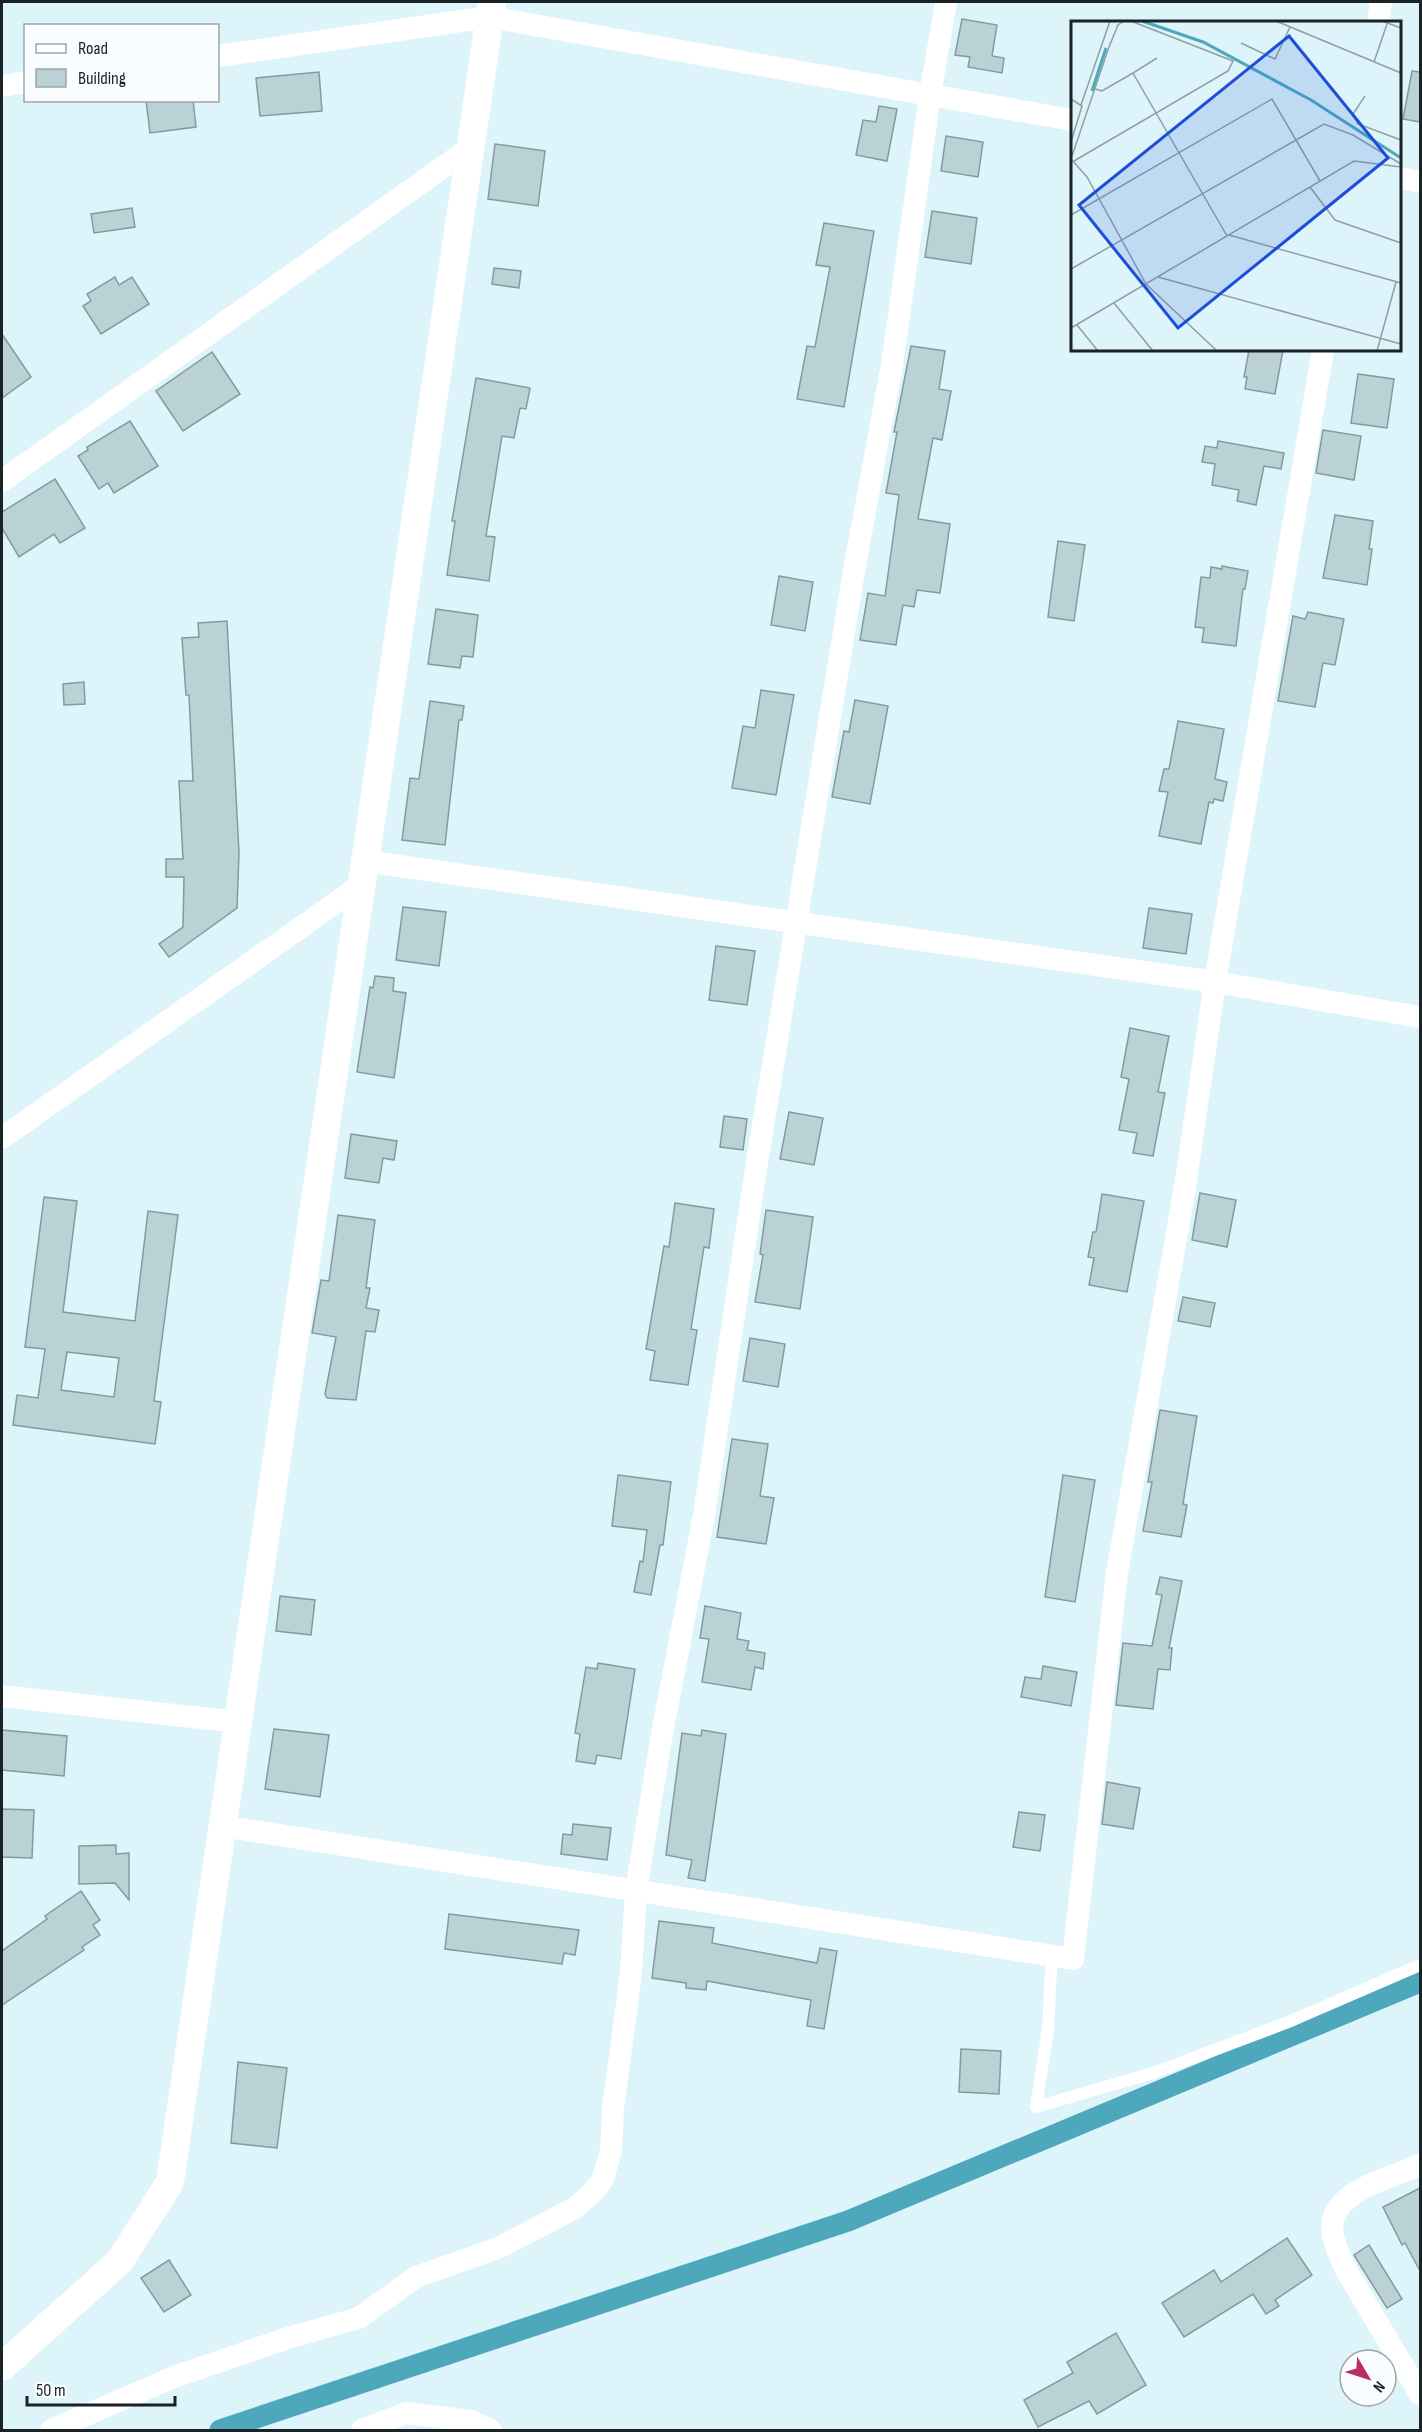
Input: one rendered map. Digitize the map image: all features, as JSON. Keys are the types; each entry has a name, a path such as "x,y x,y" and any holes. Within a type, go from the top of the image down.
{"street":[{"path":"51,2430 174,2377 288,2338 359,2318 416,2277 498,2248 575,2208 602,2181 611,2151 613,2109 631,1973 636,1890 662,1734 704,1515 757,1162 798,924 855,565 892,365 930,95 946,2"},
{"path":"1378,21 1381,2"},
{"path":"2,2367 120,2260 170,2182 490,9"},
{"path":"219,56 490,9 930,95 1071,120"},
{"path":"2,86 24,82"},
{"path":"2,481 470,148"},
{"path":"1401,178 1420,182"},
{"path":"222,1826 1073,1959 1117,1572 1185,1187 1215,982 1323,351"},
{"path":"2,1138 363,873 798,924 1215,982 1420,1017"},
{"path":"2,1696 238,1722"},
{"path":"1420,2165 1349,2196 1337,2208 1332,2228 1346,2270 1420,2394"},
{"path":"362,2430 406,2413 471,2421 491,2430"}],"lane":[{"path":"1053,1956 1048,2028 1036,2107 1153,2073 1286,2024 1420,1965"}],"building":[{"path":"962,19 997,25 992,56 1004,58 1002,73 968,67 970,57 955,55"},
{"path":"1412,71 1420,72 1420,122 1403,119"},
{"path":"319,72 322,111 260,116 256,78"},
{"path":"146,102 193,102 196,127 150,133"},
{"path":"879,106 897,109 887,161 856,155 863,120 876,122"},
{"path":"946,136 983,142 978,177 941,171"},
{"path":"495,144 545,151 538,206 488,199"},
{"path":"132,208 135,227 94,233 91,214"},
{"path":"932,211 977,218 971,264 925,257"},
{"path":"824,223 874,231 844,407 797,399 807,346 815,347 830,267 816,265"},
{"path":"494,268 521,271 519,288 492,284"},
{"path":"115,277 119,285 132,277 149,304 101,334 83,306 91,301 87,294"},
{"path":"2,334 31,377 2,398"},
{"path":"911,346 945,351 939,389 951,391 942,440 933,438 918,519 950,524 940,593 917,590 914,607 903,605 896,645 860,640 868,593 885,596 899,495 886,493 897,432 894,432"},
{"path":"1249,351 1283,351 1275,394 1245,389 1247,377 1244,377"},
{"path":"212,352 240,394 183,431 156,391"},
{"path":"1358,374 1394,379 1387,428 1351,423"},
{"path":"476,378 530,388 526,409 520,408 514,438 502,436 486,536 495,537 489,581 447,575 455,521 452,521"},
{"path":"130,421 158,466 114,493 108,483 99,489 78,456 88,450 87,447"},
{"path":"1323,430 1361,436 1354,480 1316,473"},
{"path":"1218,441 1284,453 1281,469 1264,466 1256,505 1237,501 1239,490 1212,485 1215,464 1202,462 1205,446 1217,448"},
{"path":"55,479 85,528 60,543 54,534 19,557 2,528 2,512"},
{"path":"1335,515 1373,521 1367,585 1323,578"},
{"path":"1058,541 1085,545 1074,621 1048,617"},
{"path":"1222,566 1248,571 1245,589 1243,589 1236,646 1202,642 1204,628 1195,627 1201,577 1210,578 1211,567 1222,569"},
{"path":"779,576 813,582 805,631 771,625"},
{"path":"436,609 478,615 473,657 462,656 460,668 428,664"},
{"path":"1308,612 1344,619 1335,665 1323,663 1315,707 1278,701 1293,616 1305,619"},
{"path":"227,621 239,853 237,908 169,957 159,944 183,927 184,877 166,877 166,859 183,859 179,781 193,781 189,695 186,695 182,638 199,637 198,623"},
{"path":"84,682 85,704 64,705 63,684"},
{"path":"761,690 794,695 776,795 732,788 743,726 755,728"},
{"path":"855,700 888,706 870,804 832,797 844,731 849,732"},
{"path":"430,701 464,706 462,720 459,720 445,845 402,840 410,778 419,779"},
{"path":"1178,721 1224,729 1215,779 1227,782 1223,801 1214,799 1213,803 1209,802 1201,844 1159,836 1168,792 1159,791 1164,769 1169,769"},
{"path":"403,907 446,912 439,966 396,960"},
{"path":"1149,908 1192,914 1186,954 1143,948"},
{"path":"716,946 755,951 747,1005 709,1000"},
{"path":"375,976 394,978 393,991 406,993 394,1078 357,1072 370,987 373,988"},
{"path":"1130,1028 1169,1036 1158,1092 1165,1093 1153,1156 1133,1153 1137,1133 1119,1130 1129,1079 1121,1077"},
{"path":"789,1112 823,1118 814,1165 780,1159"},
{"path":"724,1116 747,1119 743,1150 720,1147"},
{"path":"351,1134 397,1141 394,1160 383,1158 379,1183 345,1178"},
{"path":"1200,1193 1236,1200 1227,1247 1192,1240"},
{"path":"1102,1194 1144,1201 1127,1292 1089,1285 1094,1258 1088,1257 1093,1232 1096,1232"},
{"path":"44,1197 77,1201 63,1312 135,1321 148,1211 178,1215 154,1401 161,1402 155,1444 13,1425 17,1395 38,1398 45,1349 25,1347","holes":["67,1352 119,1358 114,1397 61,1390"]},
{"path":"675,1203 714,1209 709,1248 704,1247 691,1329 697,1330 688,1385 650,1380 655,1351 646,1349 664,1246 669,1247"},
{"path":"766,1210 813,1217 800,1309 755,1302 763,1255 760,1254"},
{"path":"338,1215 375,1220 366,1288 370,1288 366,1308 379,1310 375,1332 366,1331 356,1400 327,1398 325,1394 336,1337 312,1333 321,1280 329,1281"},
{"path":"1183,1297 1215,1303 1210,1327 1178,1321"},
{"path":"750,1338 785,1344 778,1387 743,1381"},
{"path":"1160,1410 1197,1416 1183,1504 1187,1505 1181,1537 1143,1531 1152,1482 1148,1482"},
{"path":"732,1439 768,1444 760,1496 774,1498 766,1544 717,1537"},
{"path":"618,1475 671,1482 663,1545 660,1545 651,1595 634,1592 640,1561 643,1562 647,1530 612,1526"},
{"path":"1063,1475 1095,1480 1075,1602 1045,1597"},
{"path":"1160,1577 1182,1581 1169,1648 1172,1648 1170,1670 1158,1669 1153,1709 1116,1705 1123,1643 1152,1646 1162,1595 1156,1594"},
{"path":"280,1596 315,1600 311,1635 276,1631"},
{"path":"705,1606 741,1613 737,1639 749,1641 747,1650 765,1653 763,1669 755,1667 751,1690 702,1682 709,1639 700,1638"},
{"path":"598,1663 635,1669 621,1759 597,1755 595,1764 576,1761 580,1734 575,1733 586,1667 597,1669"},
{"path":"1043,1666 1077,1672 1071,1706 1021,1697 1025,1677 1041,1679"},
{"path":"274,1729 329,1735 320,1797 265,1789"},
{"path":"2,1730 67,1736 64,1776 2,1770"},
{"path":"702,1730 726,1734 705,1881 688,1878 692,1860 666,1855 682,1733 701,1736"},
{"path":"1107,1782 1140,1788 1133,1829 1102,1824"},
{"path":"2,1809 34,1810 32,1858 2,1857"},
{"path":"1019,1812 1045,1815 1040,1851 1013,1847"},
{"path":"573,1824 611,1828 607,1860 561,1854 563,1834 572,1835"},
{"path":"116,1845 116,1854 129,1853 129,1900 115,1883 79,1884 79,1846"},
{"path":"81,1891 100,1920 93,1925 100,1935 82,1947 84,1950 2,2005 2,1951 47,1919 45,1916"},
{"path":"449,1914 579,1930 575,1955 564,1953 562,1964 445,1949"},
{"path":"659,1921 714,1928 712,1943 817,1963 820,1948 837,1951 824,2029 807,2026 811,2000 707,1981 706,1990 686,1988 686,1983 652,1978"},
{"path":"961,2049 1001,2051 999,2094 959,2092"},
{"path":"238,2062 287,2068 277,2148 231,2143"},
{"path":"1420,2188 1420,2271 1405,2243 1402,2245 1383,2207"},
{"path":"1287,2238 1312,2275 1275,2300 1279,2306 1266,2314 1253,2294 1184,2337 1162,2303 1214,2270 1221,2282"},
{"path":"1369,2245 1402,2299 1387,2308 1354,2255"},
{"path":"169,2260 191,2295 164,2312 141,2278"},
{"path":"1116,2333 1146,2385 1097,2414 1089,2401 1038,2427 1024,2400 1073,2373 1067,2362"}],"waterway":[{"path":"220,2430 848,2221 1420,1982"}]}
